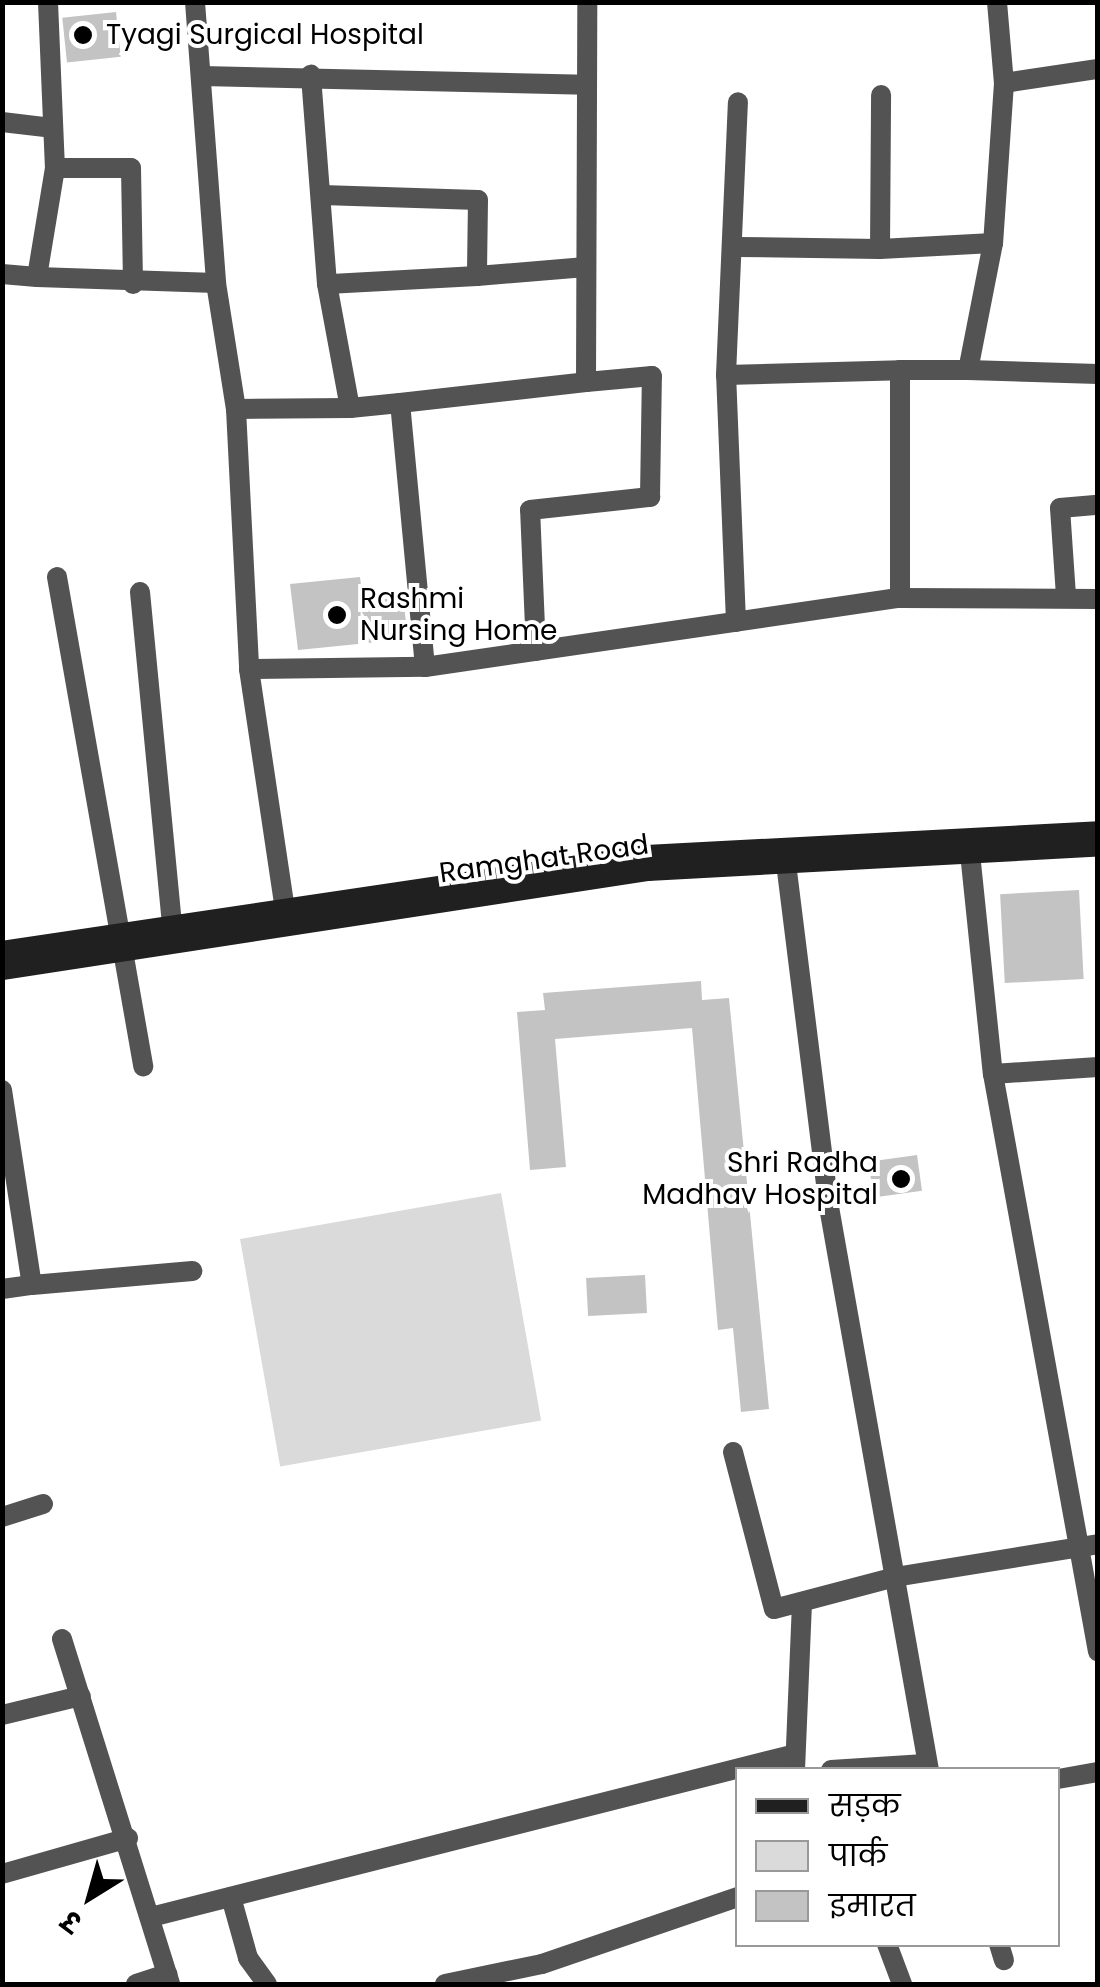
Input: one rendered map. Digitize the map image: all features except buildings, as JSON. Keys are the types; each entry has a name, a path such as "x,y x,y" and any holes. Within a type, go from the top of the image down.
{"main road":[{"name":"Ramghat Road","path":"2,970 115,942 646,855 1098,831"},
{"name":"Ramghat Road","path":"2,951 115,942 172,923 648,871 1098,847"}],"street":[{"path":"38,277 55,168 48,2"},
{"path":"195,2 216,283 236,410 249,669 285,912"},
{"path":"586,2 593,47 585,85 586,382"},
{"path":"968,370 993,243 1004,83 997,2"},
{"path":"1004,83 1098,69"},
{"path":"202,76 311,75 585,85"},
{"path":"311,75 327,284 350,408"},
{"path":"880,250 881,94"},
{"path":"736,622 726,375 738,247 738,102"},
{"path":"2,122 52,128"},
{"path":"55,168 131,168 133,284"},
{"path":"322,195 478,200 477,276"},
{"path":"738,247 880,250 993,243"},
{"path":"327,284 586,267"},
{"path":"2,274 133,284 216,283"},
{"path":"726,375 900,370 1098,374"},
{"path":"900,370 900,598"},
{"path":"236,410 350,408 652,376 650,497 530,510 536,651"},
{"path":"400,403 425,667"},
{"path":"1066,596 1060,508 1098,505"},
{"path":"57,577 115,942 143,1066"},
{"path":"140,592 172,923"},
{"path":"249,669 425,667 900,598 1098,599"},
{"path":"970,853 993,1074 1074,1548 1098,1652"},
{"path":"786,863 829,1207 927,1767"},
{"path":"993,1074 1098,1068"},
{"path":"2,1090 32,1285"},
{"path":"2,1289 192,1271"},
{"path":"734,1452 774,1609 802,1605 894,1578 1098,1544"},
{"path":"2,1517 43,1504"},
{"path":"793,1762 802,1605"},
{"path":"62,1639 128,1838 168,1979 136,1984"},
{"path":"2,1715 81,1696"},
{"path":"1060,1779 1098,1772"},
{"path":"151,1917 735,1776"},
{"path":"2,1874 128,1838"},
{"path":"230,1897 248,1958 268,1984"},
{"path":"445,1984 542,1964 735,1899"},
{"path":"888,1947 902,1984"}],"green space":[{"path":"501,1193 541,1420 280,1467 240,1239"}],"place":[{"name":"Tyagi Surgical Hospital","path":"83,35"},
{"name":"Rashmi Nursing Home","path":"337,615"},
{"name":"Shri Radha Madhav Hospital","path":"901,1179"}]}
